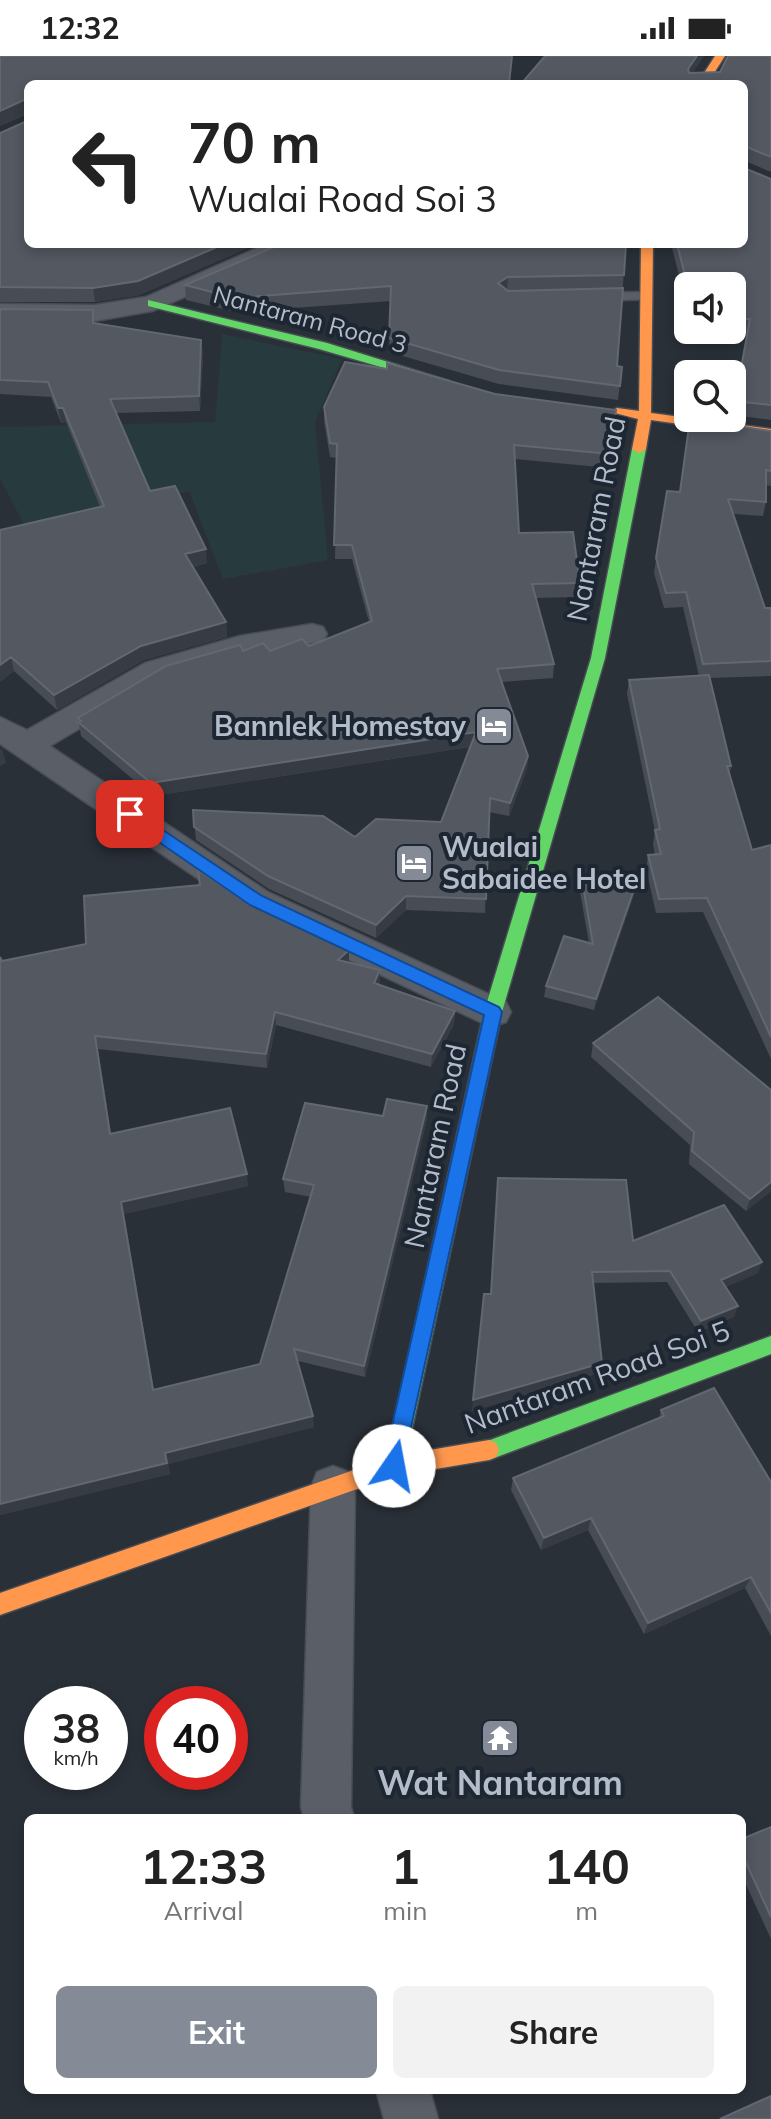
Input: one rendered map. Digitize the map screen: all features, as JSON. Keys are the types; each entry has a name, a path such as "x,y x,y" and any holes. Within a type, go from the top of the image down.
{"street":[{"path":"705,80 720,56"},
{"path":"0,312 95,313 152,303 278,248"},
{"name":"Nantaram Road","path":"394,1466 493,1012 598,658 645,416 647,248"},
{"name":"Nantaram Road 3","path":"152,303 323,346 466,388"},
{"path":"596,410 771,433"},
{"path":"14,736 156,670 240,646 312,634"},
{"path":"14,736 256,901 493,1012"},
{"name":"Nantaram Road Soi 5","path":"394,1466 485,1451 771,1345"},
{"path":"0,1604 394,1466"},
{"path":"329,1814 326,1791 333,1487"},
{"path":"404,2094 411,2119"}],"lane":[{"path":"583,297 647,296"}],"green space":[{"path":"222,334 342,359 315,422 328,560 223,579 189,491 27,531 0,478 0,427 215,422"}],"building":[{"path":"0,56 512,56 509,80 24,80 24,100 0,111"},
{"path":"545,56 697,56 688,69 689,73 720,72 728,56 771,56 771,157 748,147 748,80 524,80"},
{"path":"24,122 24,248 215,248 138,281 93,288 0,287 0,133"},
{"path":"748,170 771,179 771,405 746,402 746,360 742,360 750,319 746,319 746,272 684,272 678,248 748,248"},
{"path":"272,248 626,248 624,275 508,277 498,283 508,291 623,288 617,366 622,367 620,386 499,370 389,338 391,286 235,298 185,285"},
{"path":"0,309 93,310 93,323 201,340 199,396 110,399 150,491 175,486 206,549 185,554 226,622 141,646 54,695 11,657 0,665 0,530 104,506 63,408 58,408 48,382 0,380"},
{"path":"345,362 387,369 387,363 495,394 616,410 610,454 514,445 519,533 573,532 580,583 532,584 554,664 497,669 528,756 510,803 490,798 486,899 406,896 376,925 268,876 194,827 193,810 323,816 355,837 376,819 441,822 476,732 151,783 78,722 81,721 78,718 166,666 240,645 243,651 263,643 270,651 302,639 309,646 372,621 352,545 334,545 337,444 330,443 324,407"},
{"path":"746,427 771,431 771,471 766,470 766,502 728,499 765,608 771,608 771,661 703,664 686,592 666,593 656,558 667,491 680,492 688,432 746,432"},
{"path":"709,675 731,766 727,766 752,850 771,845 771,1037 707,898 659,899 648,855 661,854 655,830 660,829 629,680"},
{"path":"198,870 241,899 349,950 338,960 380,970 374,983 455,1011 432,1054 275,1012 266,1054 95,1036 110,1134 230,1108 247,1174 121,1202 153,1390 260,1364 314,1185 283,1179 305,1103 383,1116 387,1099 427,1106 364,1366 294,1349 313,1416 165,1453 167,1463 0,1504 0,957 2,961 86,944 84,896 200,885"},
{"path":"638,878 596,999 546,986 564,936 593,944 582,880"},
{"path":"658,997 771,1090 771,1182 750,1199 692,1151 694,1132 593,1043"},
{"path":"498,1178 626,1180 633,1241 724,1205 762,1262 721,1280 738,1306 701,1321 670,1271 592,1272 602,1363 473,1400 484,1294 491,1294"},
{"path":"714,1388 771,1482 771,1613 751,1577 648,1623 591,1518 544,1538 513,1478 664,1416 661,1410"},
{"path":"771,1827 771,1917 746,1863 746,1837"},
{"path":"771,2096 771,2119 720,2119"}],"traffic: fast":[{"path":"152,303 323,346 443,381"},
{"path":"394,1466 493,1012 598,658 639,449"},
{"path":"489,1450 771,1345"}],"traffic: slow":[{"path":"705,80 720,56"},
{"path":"639,449 645,416 647,248"},
{"path":"617,412 771,433"},
{"path":"0,1604 394,1466 489,1450"}],"place":[{"name":"Bannlek Homestay","path":"494,726"},
{"name":"Wualai Sabaidee Hotel","path":"414,863"},
{"name":"Wat Nantaram","path":"500,1738"}],"route":[{"path":"130,814 256,901 493,1012 394,1466"}]}
